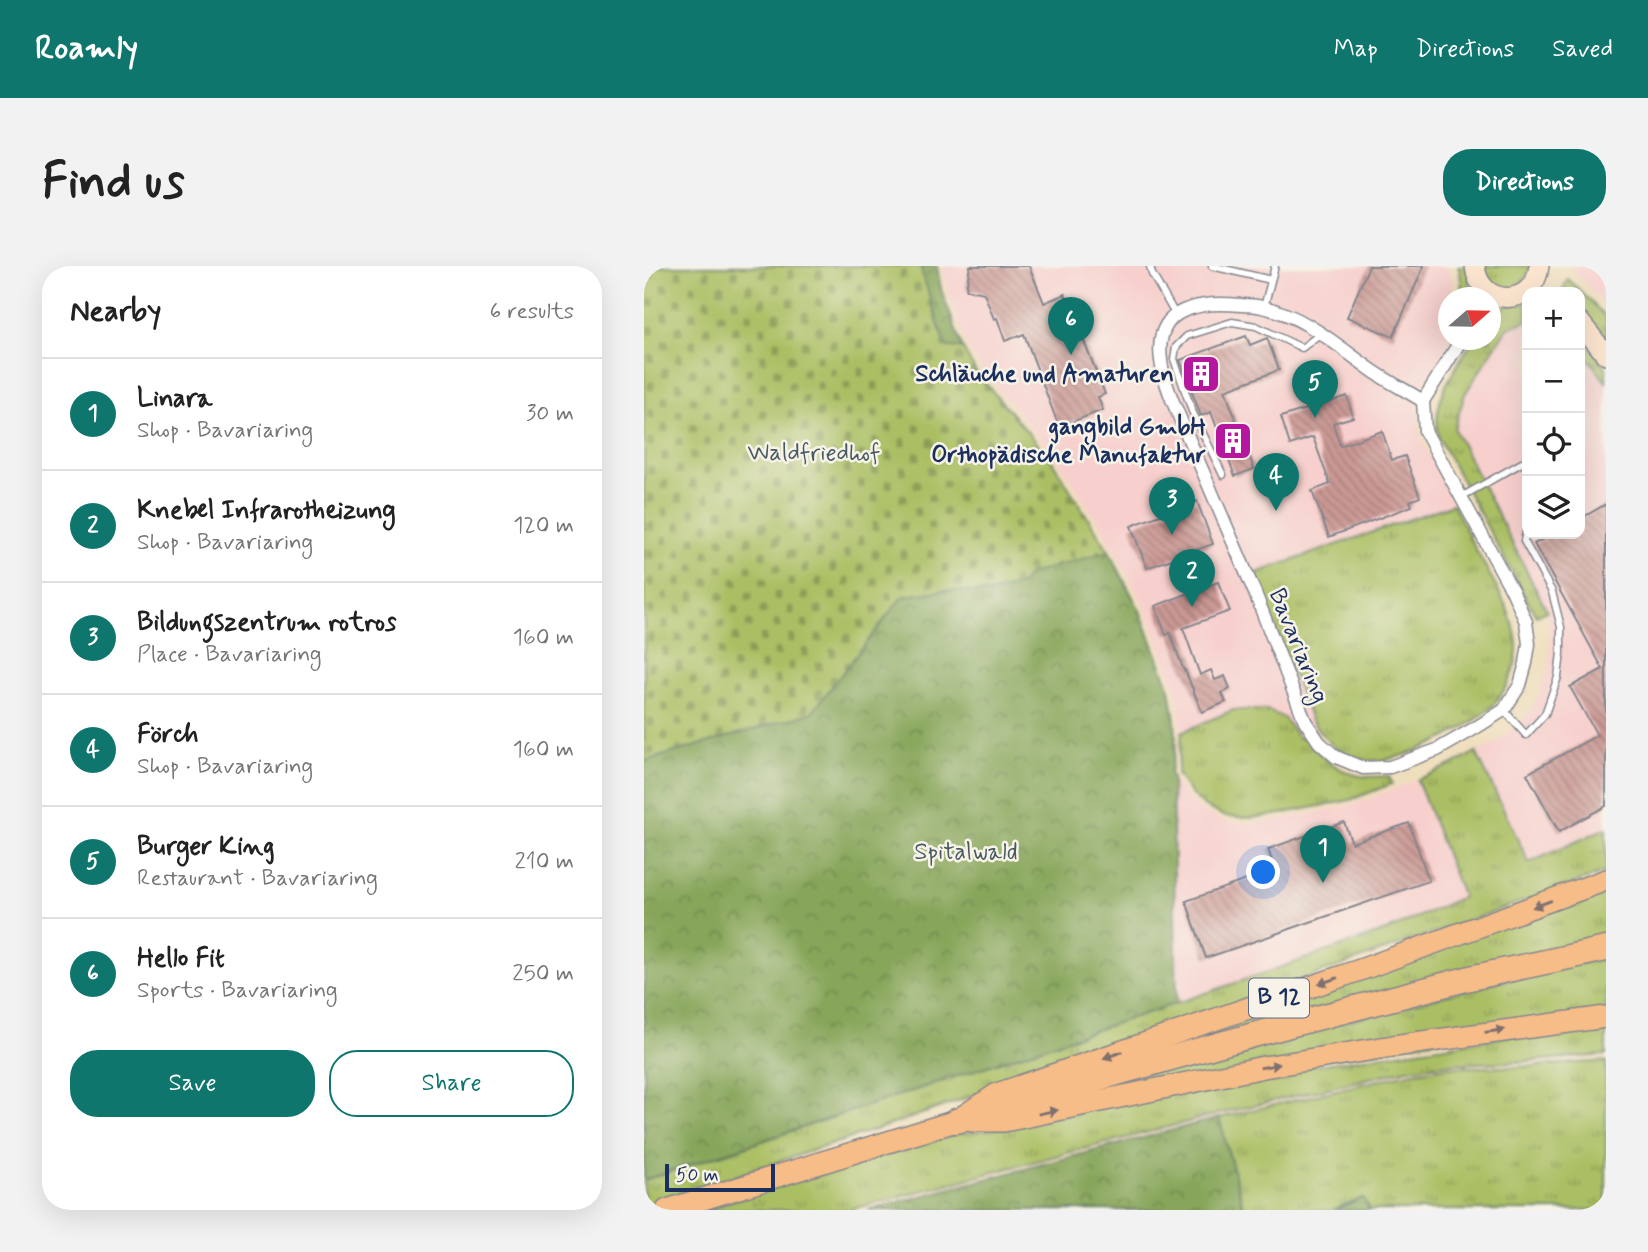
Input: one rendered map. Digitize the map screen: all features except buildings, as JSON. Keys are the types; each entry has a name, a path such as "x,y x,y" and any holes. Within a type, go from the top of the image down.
{"highway":[{"name":"B 12","path":"956,1121 1286,1026 1470,978 1606,949"}],"main road":[{"path":"1475,266 1483,287"},
{"path":"1501,297 1515,297 1541,280"},
{"path":"1585,328 1606,355"},
{"name":"B 12","path":"667,1210 956,1121 997,1094 1360,970 1606,880"},
{"path":"956,1121 1004,1121 1264,1067 1393,1045 1606,1017"}],"street":[{"path":"1175,314 1196,306 1222,302 1264,307 1289,316 1321,333 1374,372 1423,401 1455,350"},
{"name":"Bavariaring","path":"1175,314 1160,344 1160,360 1166,383 1255,593 1305,721 1319,742 1336,757 1363,768 1390,767 1437,750 1504,710 1520,685 1526,663 1529,644 1526,622 1513,592 1425,431 1423,401"}],"lane":[{"path":"1150,266 1175,314"},
{"path":"1212,266 1271,280"},
{"path":"1264,307 1275,266"},
{"path":"1222,302 1222,324"},
{"path":"1223,475 1192,411 1174,359 1176,346 1187,336 1232,321 1256,326 1302,348 1321,333"},
{"path":"1461,497 1522,463"},
{"path":"1504,710 1526,735 1545,714 1558,677 1561,653 1561,627 1552,592 1524,539"}],"shaded area":[{"path":"942,266 1449,266 1453,287 1438,287 1438,350 1447,350 1417,396 1420,434 1453,504 1317,550 1319,733 1299,738 1284,718 1233,710 1182,732 1175,687 1145,608 1102,528 1054,455 980,368 968,348 946,287"},
{"path":"1569,266 1606,266 1606,307 1570,268"},
{"path":"1522,323 1522,539 1585,539 1585,355 1606,382 1606,828 1529,864 1476,752 1512,730 1528,714 1539,694 1548,668 1550,635 1547,611 1454,429 1465,394 1493,350 1501,350 1501,337 1507,328"},
{"path":"1172,778 1201,811 1223,821 1251,823 1351,805 1417,780 1463,896 1386,931 1177,1003"}],"green space":[{"name":"Waldfriedhof","path":"644,266 920,266 945,346 963,349 976,372 1050,458 1109,551 1029,574 1021,585 989,593 944,590 902,597 811,713 644,761"},
{"path":"920,266 937,266 941,289 963,349 945,346"},
{"path":"1458,266 1466,266 1469,287 1462,287"},
{"path":"1483,266 1530,266 1527,277 1515,288 1501,289 1488,280"},
{"path":"1568,279 1576,287 1564,287"},
{"path":"1585,296 1606,317 1606,339 1585,314"},
{"path":"1522,303 1522,323 1507,328 1501,337 1501,308"},
{"path":"1585,340 1606,367 1606,382 1585,355"},
{"path":"1466,350 1493,350 1465,394 1454,429 1547,611 1536,616 1439,439 1437,425 1441,399"},
{"path":"1453,504 1514,626 1517,650 1510,678 1499,698 1483,714 1434,743 1397,757 1380,760 1365,760 1348,755 1327,740 1311,720 1253,574"},
{"name":"Spitalwald","path":"1109,551 1140,611 1170,689 1175,720 1176,746 1170,774 1177,1003 644,1180 644,761 811,713 902,597 944,590 989,593 1020,585 1029,574"},
{"path":"1233,710 1267,710 1284,718 1299,738 1305,738 1316,751 1337,767 1360,776 1389,776 1392,784 1350,800 1275,815 1250,818 1224,816 1205,807 1191,794 1177,774 1182,732"},
{"path":"1476,752 1529,863 1606,828 1606,872 893,1124 644,1206 644,1180 1386,931 1463,897 1417,780"},
{"path":"1606,887 1606,939 1130,1056"},
{"path":"1606,958 1606,1012 1059,1104 1121,1080 1492,983"},
{"path":"1606,1022 1606,1055 1448,1064 1408,1069 1218,1114 848,1210 701,1210 960,1133 1006,1128 1211,1081"},
{"path":"1606,1061 1606,1210 1370,1210 1362,1198 1333,1210 1244,1210 1219,1118 1409,1073 1448,1067 1518,1067"},
{"path":"1219,1118 1244,1210 868,1210"},
{"path":"1363,1198 1370,1210 1333,1210"}],"place":[{"name":"Hello Fit","path":"1071,355"},
{"name":"Schläuche und Amaturen","path":"1201,374"},
{"name":"Burger King","path":"1315,418"},
{"name":"gangbild GmbH Orthopädische Manufaktur","path":"1233,441"},
{"name":"Förch","path":"1276,511"},
{"name":"Bildungszentrum rotros","path":"1172,535"},
{"name":"Knebel Infrarotheizung","path":"1192,607"},
{"name":"Linara","path":"1323,883"}]}
